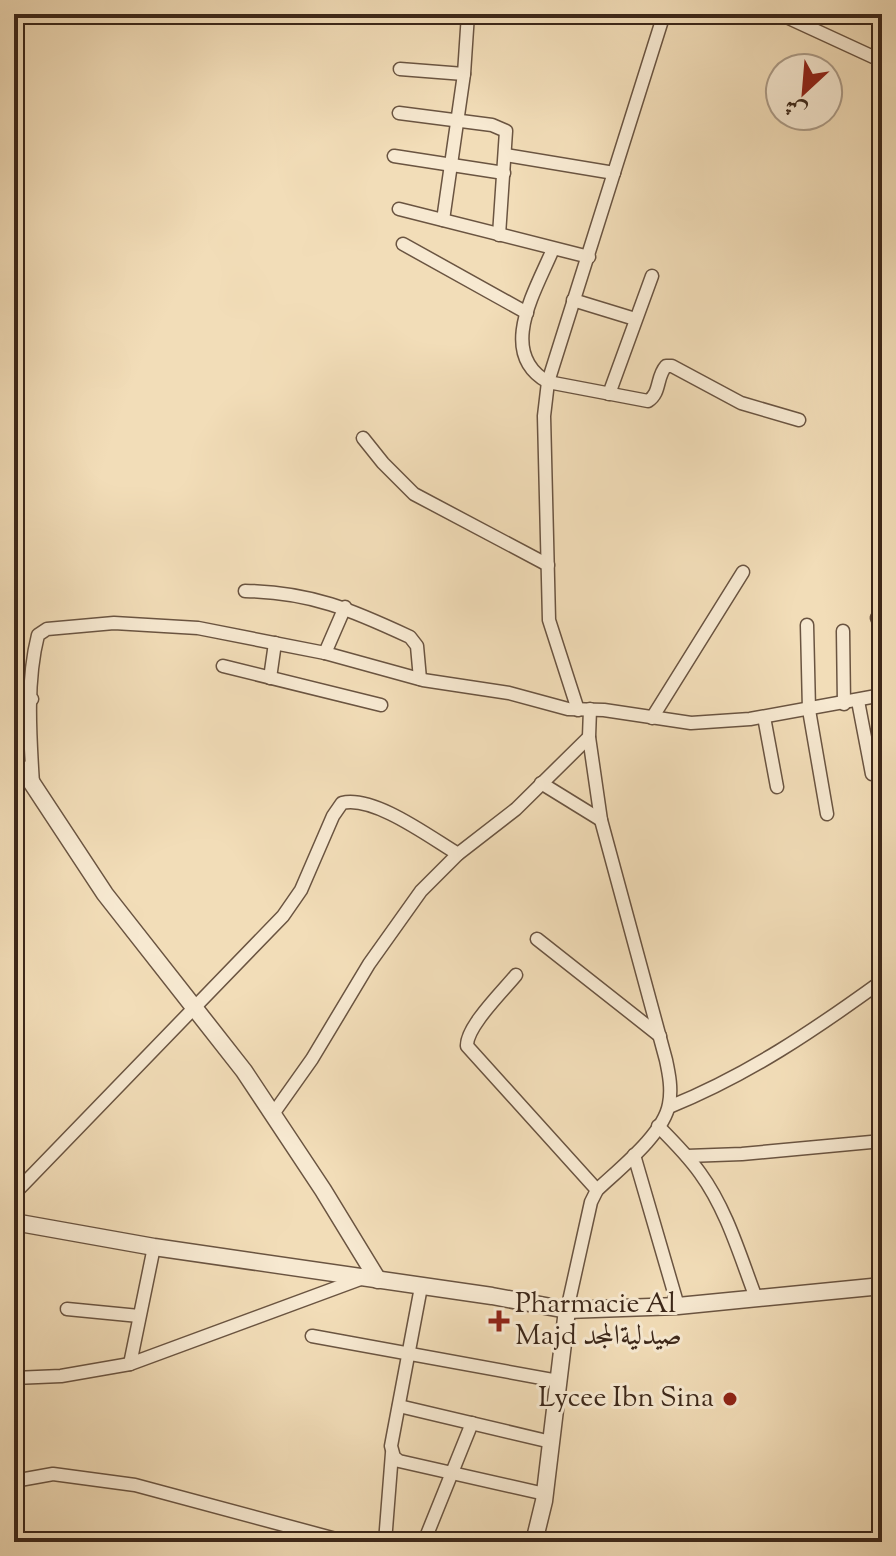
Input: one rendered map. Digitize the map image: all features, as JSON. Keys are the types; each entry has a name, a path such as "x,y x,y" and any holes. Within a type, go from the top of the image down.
{"street":[{"path":"443,220 464,74 468,14"},
{"path":"534,1542 545,1494 567,1310 589,1207 597,1190 634,1155 669,1107 670,1081 601,820 584,710 549,620 544,416 548,382 664,14"},
{"path":"780,14 882,61"},
{"path":"400,69 464,74"},
{"path":"399,113 458,119 492,125 506,131 499,235"},
{"path":"506,155 614,173"},
{"path":"394,156 504,173"},
{"path":"399,209 589,257"},
{"path":"403,244 527,313"},
{"path":"553,249 520,337 530,369 548,382 652,400 662,371 666,366 672,366 741,403 799,420"},
{"path":"609,394 652,276"},
{"path":"573,300 635,319"},
{"path":"363,438 414,494 548,565"},
{"path":"652,718 743,572"},
{"path":"245,591 295,595 345,607 415,641 420,679"},
{"path":"325,653 345,607"},
{"path":"34,787 30,737 32,699 37,639 39,633 47,629 114,623 198,628 325,653 420,679 509,693 584,710 706,723 809,710 882,695"},
{"path":"807,625 809,710 827,814"},
{"path":"843,631 844,704"},
{"path":"270,678 275,643"},
{"path":"223,666 381,705"},
{"path":"14,692 32,699"},
{"path":"858,701 872,774"},
{"path":"764,717 777,787"},
{"path":"273,1114 312,1059 369,964 432,878 516,809 589,737"},
{"path":"14,762 105,894 194,1006 273,1114 370,1279"},
{"path":"541,783 601,820"},
{"path":"14,1194 289,909 342,803 362,803 392,815 458,854"},
{"path":"537,939 660,1036"},
{"path":"516,975 474,1026 467,1038 467,1046 597,1190"},
{"path":"669,1107 723,1084 775,1056 882,981"},
{"path":"658,1126 687,1156 706,1182 728,1223 756,1298"},
{"path":"687,1156 882,1141"},
{"path":"634,1155 678,1306"},
{"path":"14,1222 154,1247 492,1296 567,1310 678,1306 882,1286"},
{"path":"130,1364 154,1247"},
{"path":"14,1378 61,1376 130,1364 370,1279"},
{"path":"385,1542 392,1453 421,1287"},
{"path":"67,1309 139,1316"},
{"path":"312,1336 558,1381"},
{"path":"399,1406 551,1442"},
{"path":"424,1542 450,1471 472,1423"},
{"path":"392,1453 399,1461 545,1494"},
{"path":"14,1481 53,1474 135,1485 347,1542"}],"place":[{"name":"Pharmacie Al Majd صيدليةالمجد","path":"499,1321"},
{"name":"Lycee Ibn Sina","path":"730,1399"}]}
